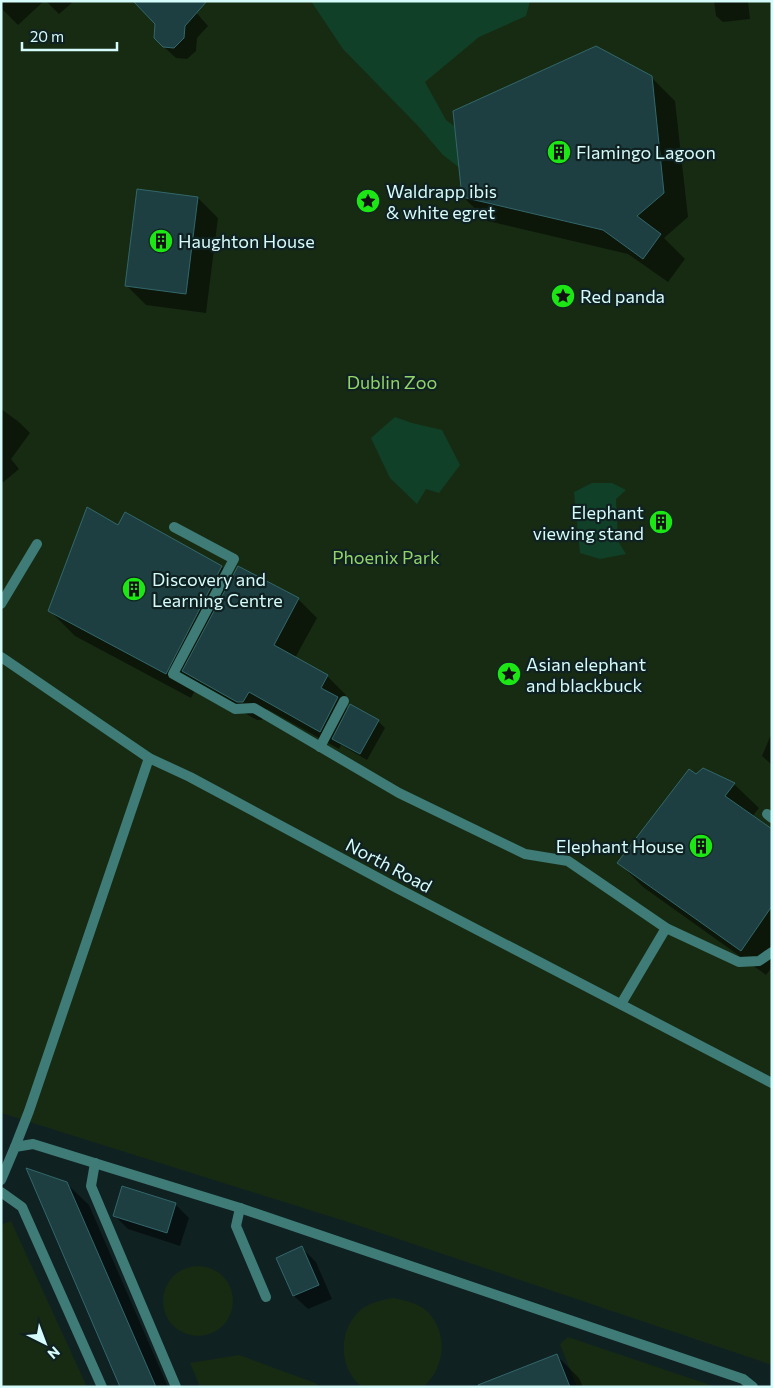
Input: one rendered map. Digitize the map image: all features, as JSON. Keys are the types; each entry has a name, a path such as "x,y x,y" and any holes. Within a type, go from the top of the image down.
{"street":[{"path":"174,527 234,559 173,674 235,709 254,708 399,793 525,854 568,861 666,928 738,962 759,962 772,952"},
{"path":"1,604 36,544"},
{"name":"North Road","path":"1,658 149,758 190,777 394,887 772,1084"},
{"path":"320,747 344,701"},
{"path":"1,1180 29,1112 149,758"},
{"path":"621,1004 666,928"},
{"path":"15,1147 33,1144 240,1208 743,1379 753,1387"},
{"path":"94,1163 91,1186 176,1387"},
{"path":"1,1192 22,1207 102,1387"},
{"path":"240,1208 236,1226 266,1297"}],"green space":[{"name":"Dublin Zoo","path":"1,1 772,1 772,1365 354,1224 1,1113"},
{"path":"11,1221 87,1387 1,1387 1,1225"},
{"path":"198,1266 217,1272 227,1282 233,1301 227,1320 217,1330 198,1336 179,1330 169,1320 163,1301 169,1282 179,1272"},
{"path":"393,1298 416,1304 431,1316 441,1337 442,1348 437,1369 423,1387 362,1387 348,1369 344,1347 345,1336 355,1316 363,1308"},
{"path":"568,1337 716,1387 577,1387 560,1344"},
{"path":"239,1355 315,1383 320,1387 200,1387 190,1363"}],"shaded area":[{"path":"311,1 530,1 526,16 479,37 425,82 446,120 473,140 478,182 443,155 419,127 343,49"},
{"path":"395,417 442,430 460,465 439,493 426,489 417,504 390,478 371,438"},
{"path":"592,483 612,483 626,490 616,499 618,541 626,554 600,559 580,553 574,492"}],"building":[{"path":"133,1 207,1 185,26 184,38 174,48 163,47 154,38 155,24"},
{"name":"Flamingo Lagoon","path":"596,46 652,76 664,193 637,216 661,234 643,259 603,230 462,197 453,111"},
{"name":"Haughton House","path":"137,189 198,197 186,294 125,286"},
{"name":"Discovery and Learning Centre","path":"87,507 118,525 125,512 222,566 166,674 48,611"},
{"path":"238,566 299,598 274,645 328,675 321,688 338,697 320,732 249,692 243,702 237,702 182,671"},
{"path":"350,704 379,720 360,754 332,739"},
{"name":"Elephant House","path":"703,768 735,783 725,796 772,829 772,906 741,951 617,863 689,769 696,774"},
{"path":"26,1168 67,1182 156,1387 120,1387"},
{"path":"122,1186 176,1203 167,1233 113,1216"},
{"path":"302,1246 319,1285 293,1296 276,1258"},
{"path":"557,1354 570,1387 478,1387 478,1385"}],"place":[{"name":"Flamingo Lagoon","path":"559,152"},
{"name":"Waldrapp ibis & white egret","path":"368,201"},
{"name":"Haughton House","path":"161,241"},
{"name":"Red panda","path":"563,296"},
{"name":"Elephant viewing stand","path":"661,522"},
{"name":"Discovery and Learning Centre","path":"134,589"},
{"name":"Asian elephant and blackbuck","path":"509,674"},
{"name":"Elephant House","path":"701,846"}],"park label":[{"name":"Phoenix Park","path":"386,557"}]}
